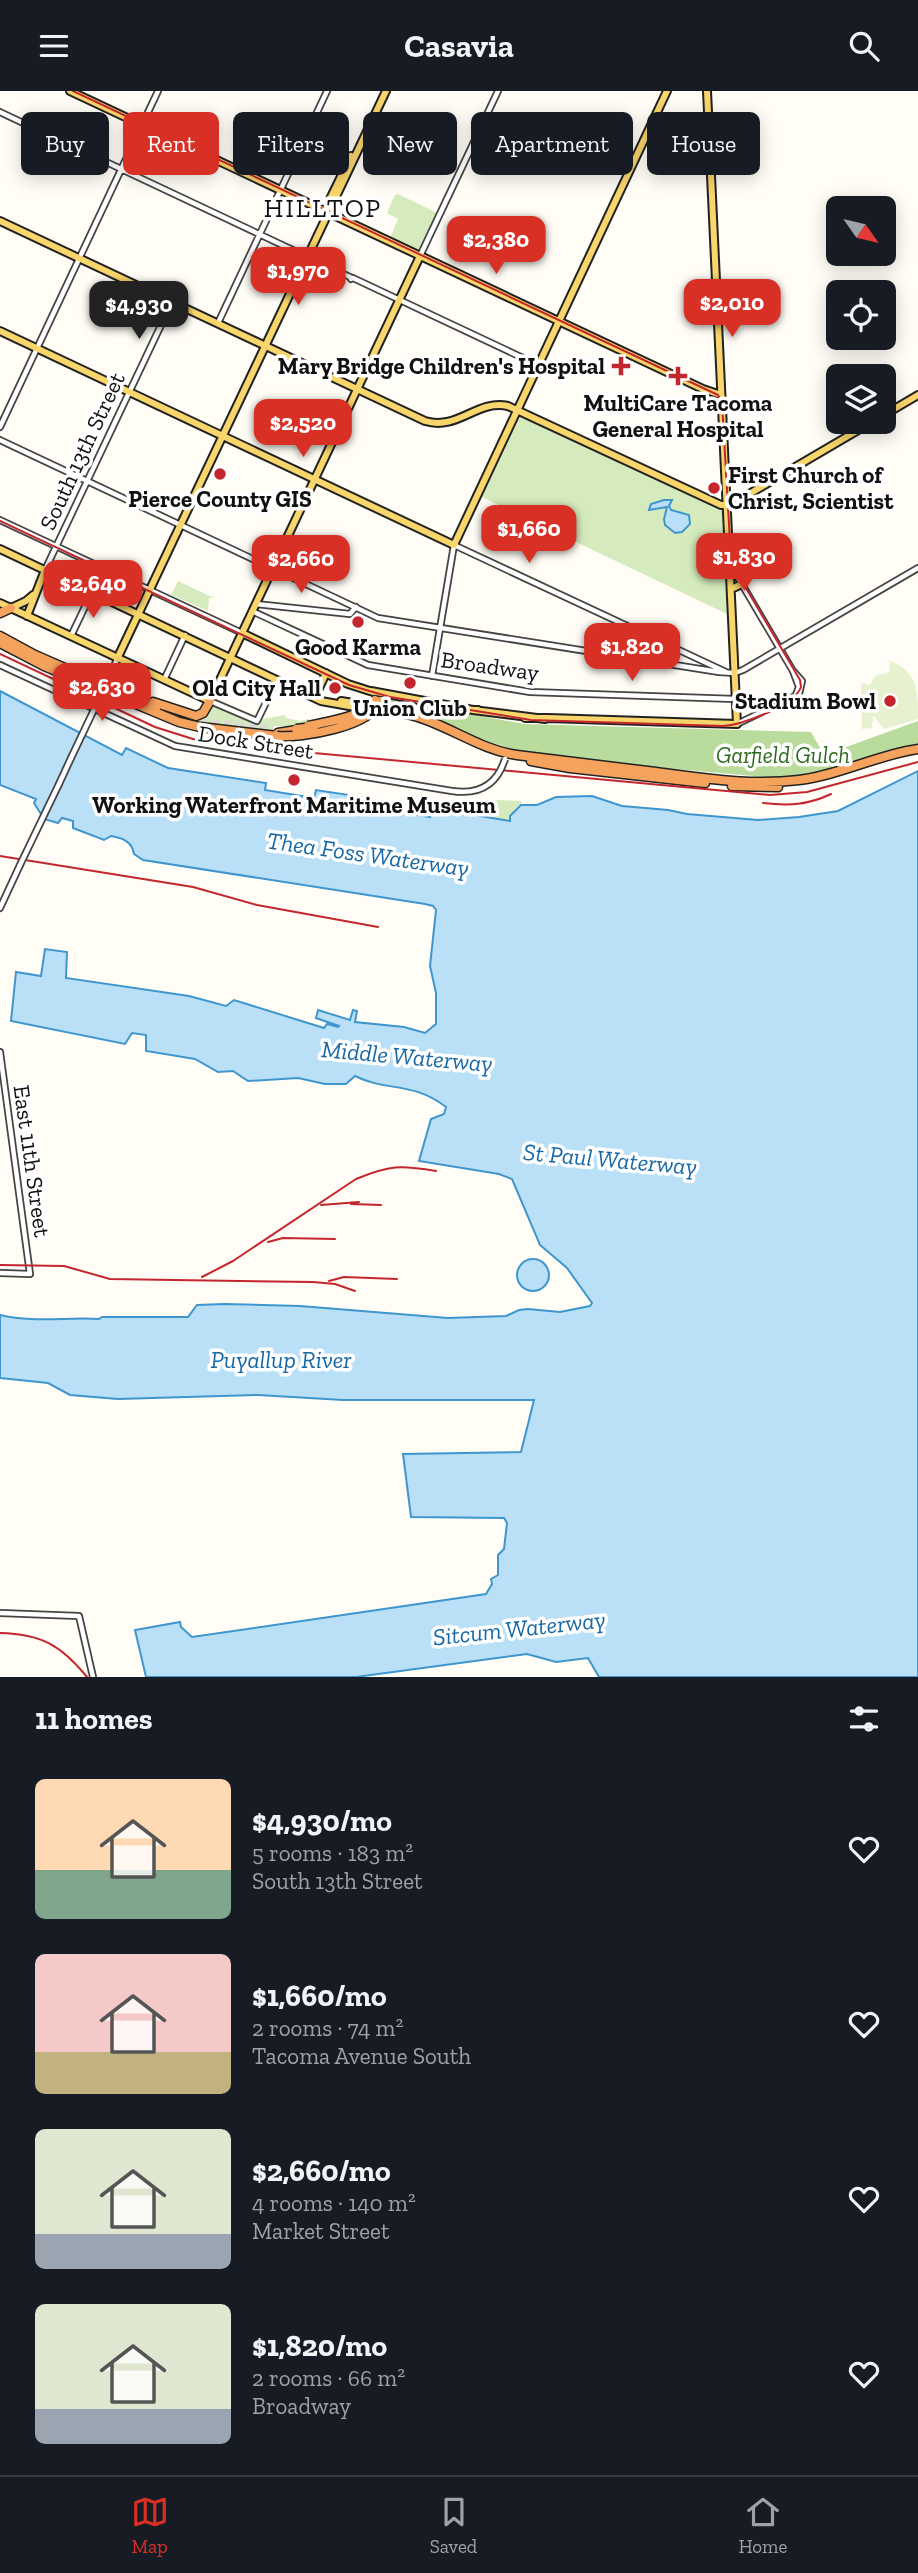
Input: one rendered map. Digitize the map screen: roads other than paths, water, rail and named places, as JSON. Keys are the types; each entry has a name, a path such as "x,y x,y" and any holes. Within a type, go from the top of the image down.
{"highway":[{"path":"0,613 11,608"},
{"path":"0,636 35,655 168,713 200,722"},
{"path":"0,643 44,666 179,722 200,727 261,734 317,729 392,713 444,727"},
{"path":"117,689 194,716 203,713 210,701"},
{"path":"276,731 299,735 356,722 370,715 376,697"},
{"path":"296,729 357,713 368,708 376,697"},
{"path":"261,734 322,726 372,713 405,713 506,755 519,755 535,762 753,788 800,785 827,779 918,751"}],"main road":[{"path":"70,91 123,116"},
{"path":"117,659 384,91"},
{"path":"0,331 454,545 667,91"},
{"path":"315,697 376,697 525,718 737,724 731,673 730,563 707,91"},
{"path":"219,161 714,394 722,395"},
{"path":"0,221 425,421 450,423 493,405 505,405 721,505 732,504 852,434"},
{"path":"0,603 210,701 420,256"},
{"path":"896,408 918,394"},
{"path":"0,549 329,703 392,713"},
{"name":"South 13th Street","path":"27,616 46,570"},
{"path":"731,589 742,584"},
{"path":"11,608 35,593"},
{"path":"242,633 365,691 405,713"},
{"path":"315,697 326,673"},
{"path":"343,681 357,685 376,697"}],"street":[{"path":"148,112 158,91"},
{"path":"218,323 327,91"},
{"path":"420,256 498,91"},
{"path":"0,112 538,365"},
{"path":"0,427 123,163"},
{"name":"South 13th Street","path":"46,570 172,302"},
{"path":"0,440 378,618 710,671 731,673 780,649 918,568"},
{"path":"0,520 242,633"},
{"path":"432,676 454,545 731,673"},
{"path":"730,563 793,671 802,681 795,697 737,724"},
{"path":"71,637 92,592"},
{"path":"254,607 350,614 356,607"},
{"name":"Broadway","path":"254,607 360,663 530,692 735,699"},
{"path":"163,681 185,635"},
{"path":"0,908 117,659"},
{"path":"701,660 710,671"},
{"name":"Dock Street","path":"0,665 175,746 471,792 485,788 496,779 506,755"},
{"path":"210,701 257,721 278,679"},
{"name":"East 11th Street","path":"0,1052 30,1275 0,1273"},
{"path":"0,1613 79,1616 93,1677"}],"water":[{"path":"672,500 669,506 671,510 689,515 690,524 682,532 675,533 665,525 667,507 649,510 651,504"},
{"path":"0,691 122,755 126,748 168,768 266,783 265,790 314,798 316,790 369,798 370,807 430,817 432,808 510,821 510,816 521,805 537,805 556,797 592,796 622,806 687,814 758,820 799,817 838,811 918,771 918,1677 599,1677 588,1658 556,1662 527,1654 356,1677 146,1677 135,1630 180,1622 181,1627 192,1637 486,1594 492,1584 491,1579 498,1575 498,1555 504,1549 507,1523 504,1518 411,1517 403,1454 521,1452 534,1400 343,1400 258,1395 118,1399 70,1395 48,1383 0,1378 0,1315 37,1319 188,1317 197,1305 225,1304 300,1306 448,1318 506,1316 528,1309 560,1312 590,1306 592,1303 567,1268 540,1245 512,1179 499,1174 419,1161 431,1119 444,1114 446,1107 422,1093 355,1076 346,1084 325,1084 298,1078 248,1081 233,1071 218,1072 195,1059 146,1051 146,1035 132,1033 125,1044 11,1021 16,972 41,976 45,949 67,952 66,978 189,996 226,1006 234,1000 324,1028 327,1024 339,1026 316,1018 318,1010 350,1020 353,1010 357,1011 355,1022 404,1027 425,1033 436,1024 436,993 430,966 436,910 425,904 143,860 134,854 129,843 123,839 111,836 104,840 73,828 73,821 62,818 58,823 44,819 34,803 36,799 0,785"},
{"path":"533,1259 544,1264 549,1275 544,1286 533,1291 522,1286 517,1275 522,1264"}],"tunnel":[{"path":"200,722 273,729"}],"tram line":[{"path":"0,521 349,685 390,697 531,720 723,726 754,718 779,707 797,694 801,687 800,680 731,559 722,402 718,395 73,91"}],"railway":[{"path":"0,654 155,727 193,739 228,745 770,795 807,792 918,762"},
{"path":"763,803 798,804 831,794"},
{"path":"0,856 193,887 257,905 378,927"},
{"path":"202,1277 233,1261 356,1179 395,1167 436,1171"},
{"path":"321,1205 359,1202"},
{"path":"351,1204 381,1205"},
{"path":"268,1242 283,1238 335,1239"},
{"path":"0,1265 64,1266 110,1279 313,1282 335,1284 355,1291"},
{"path":"329,1281 344,1277 397,1279"},
{"path":"0,1633 27,1636 49,1643 68,1657 87,1677"}],"place":[{"name":"Mary Bridge Children's Hospital","path":"621,366"},
{"name":"MultiCare Tacoma General Hospital","path":"678,376"},
{"name":"Pierce County GIS","path":"220,474"},
{"name":"First Church of Christ, Scientist","path":"714,488"},
{"name":"Good Karma","path":"358,622"},
{"name":"Union Club","path":"410,683"},
{"name":"Old City Hall","path":"335,688"},
{"name":"Stadium Bowl","path":"890,701"},
{"name":"Working Waterfront Maritime Museum","path":"294,780"}],"district":[{"name":"HILLTOP","path":"323,208"}],"park label":[{"name":"Garfield Gulch","path":"783,755"}],"water label":[{"name":"Thea Foss Waterway","path":"368,854"},
{"name":"Middle Waterway","path":"407,1056"},
{"name":"St Paul Waterway","path":"610,1159"},
{"name":"Puyallup River","path":"281,1359"},
{"name":"Sitcum Waterway","path":"519,1628"}]}
